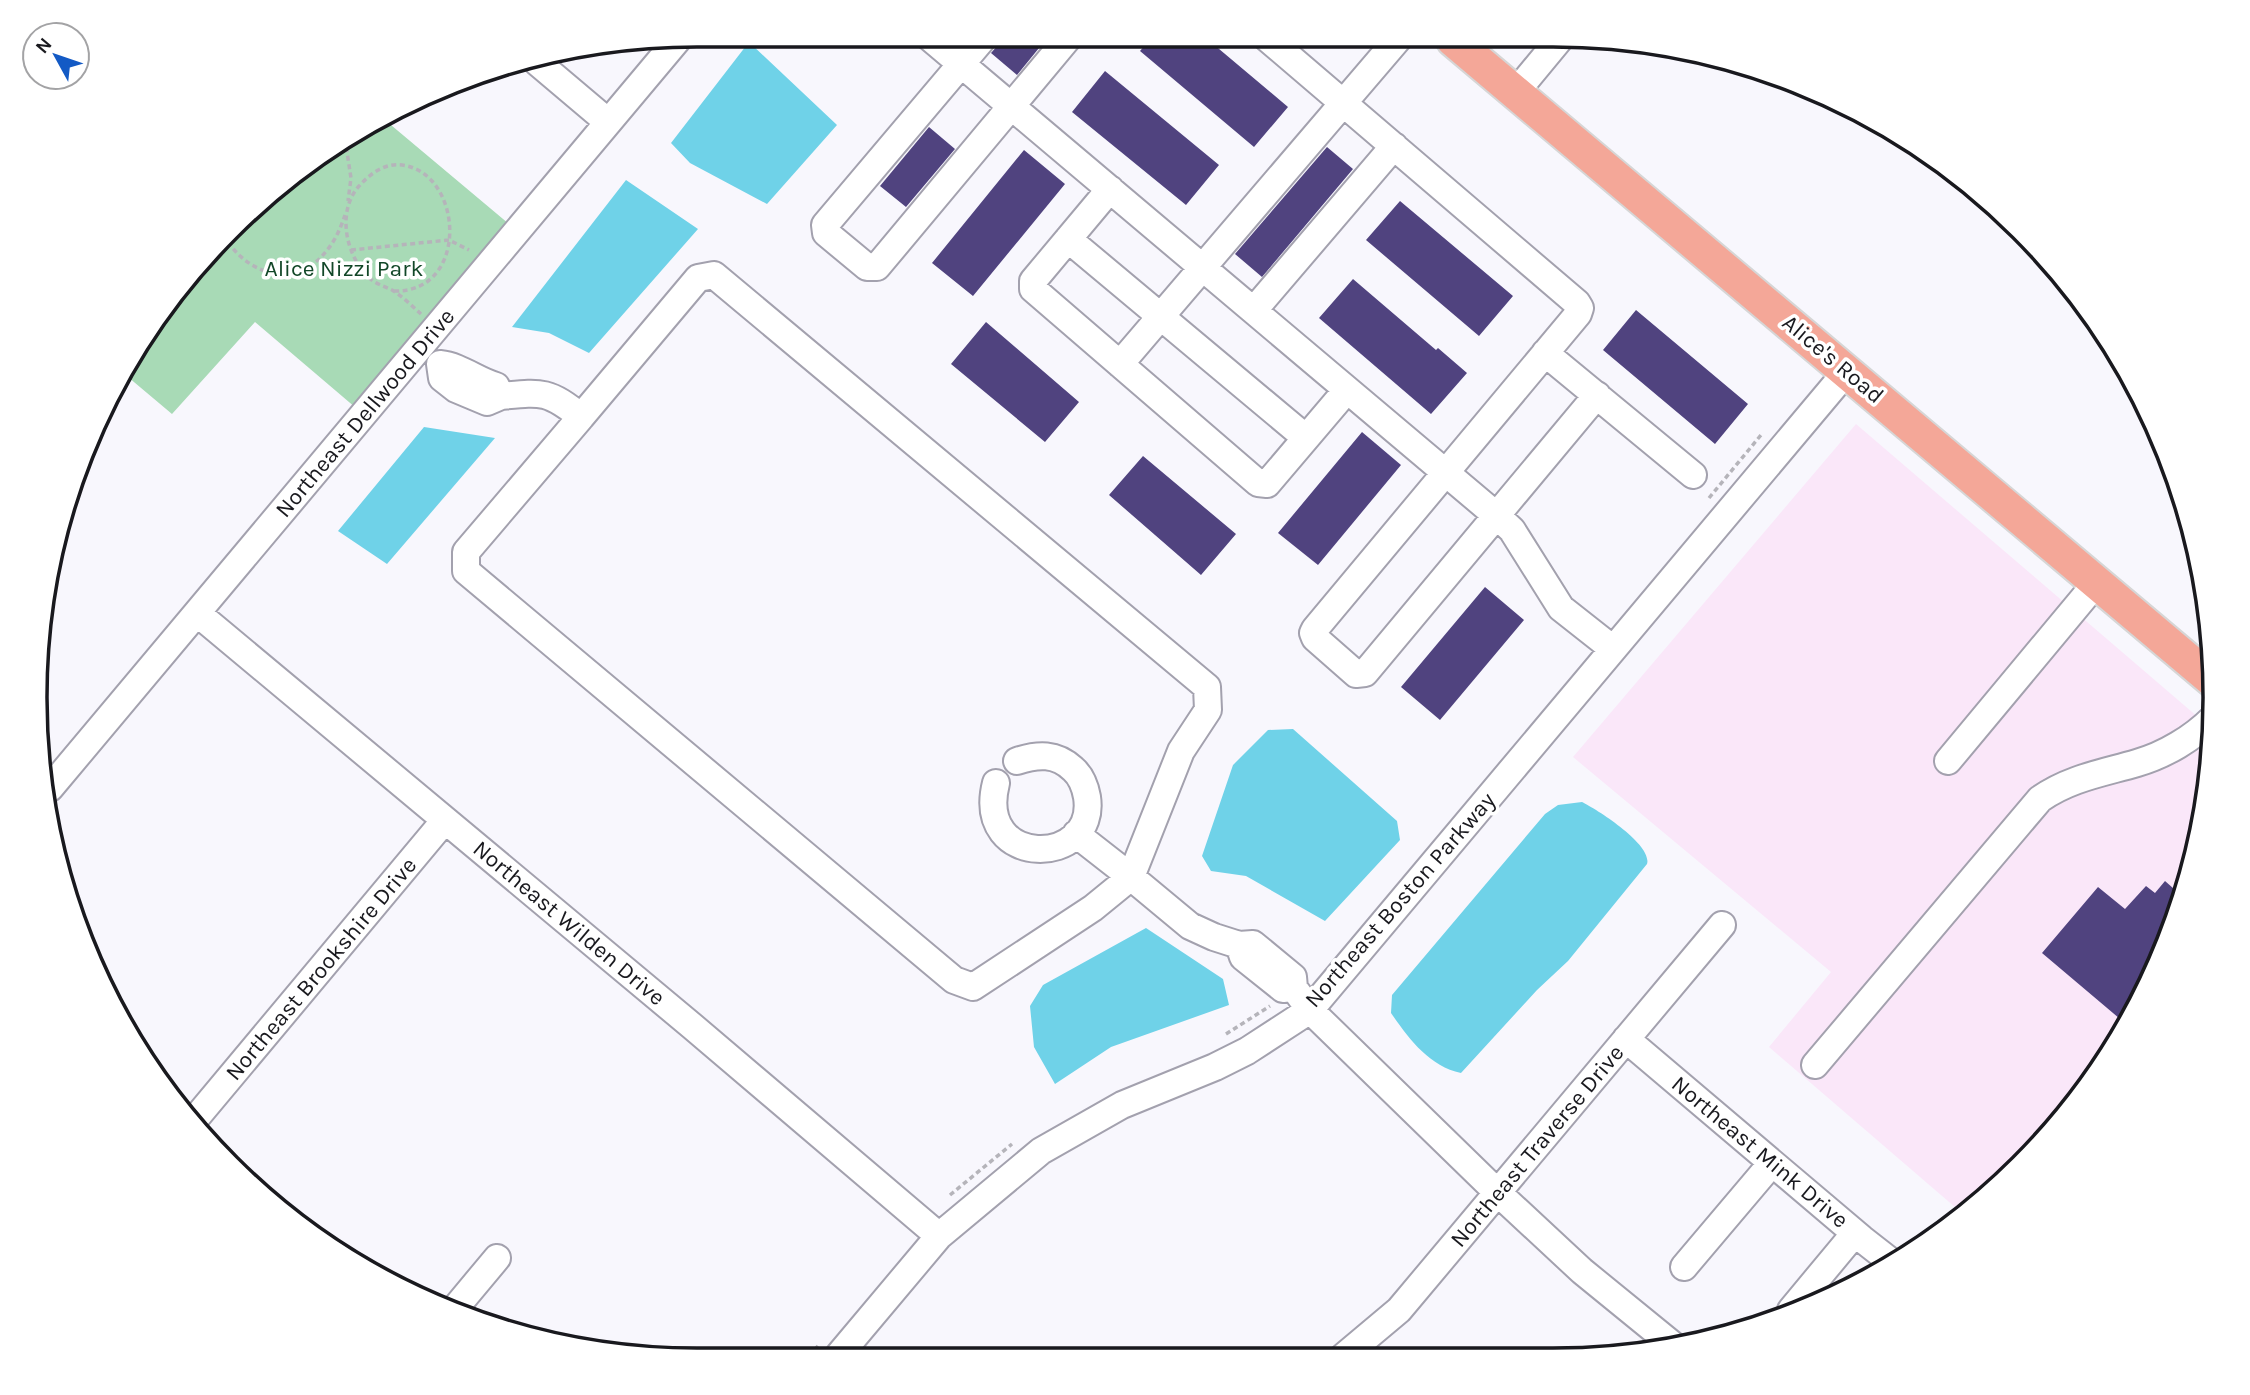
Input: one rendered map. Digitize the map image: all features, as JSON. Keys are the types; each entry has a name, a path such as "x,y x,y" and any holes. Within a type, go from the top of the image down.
{"main road":[{"name":"Alice's Road","path":"1461,47 2202,671"}],"street":[{"path":"941,47 1497,516 1512,530 1561,608 1613,649"},
{"path":"975,47 825,225 826,233 867,267 877,267 1061,47"},
{"path":"1278,47 1580,308 1578,314 1315,629 1315,638 1356,674 1365,673 1597,395"},
{"path":"1120,364 1391,47"},
{"path":"1516,92 1553,47"},
{"name":"Northeast Dellwood Drive","path":"53,784 197,614 429,356 437,327 670,48"},
{"path":"542,66 608,122"},
{"path":"1254,310 1394,146"},
{"path":"1110,189 1033,281 1033,289 1120,364 1263,485 1267,484 1346,391"},
{"path":"1068,239 1306,438"},
{"path":"714,275 1207,687 1208,710 1181,751 1131,877 1093,908 973,987 954,980 466,571 466,552 581,417 698,278 714,275"},
{"path":"1545,353 1693,475"},
{"path":"429,356 496,386 501,396 537,392 553,396 581,417"},
{"name":"Northeast Boston Parkway","path":"831,1348 931,1229 1041,1151 1122,1105 1247,1051 1613,649 1847,371"},
{"path":"1948,761 2097,582"},
{"name":"Northeast Wilden Drive","path":"197,614 931,1229"},
{"path":"1815,1065 2040,799 2075,779 2140,762 2163,753 2202,727"},
{"path":"996,783 993,813 999,827 1015,843 1036,850 1051,849 1065,844 1076,834 1085,819 1088,803 1085,787 1077,772 1065,762 1050,756 1033,755 1017,761"},
{"name":"Northeast Brookshire Drive","path":"199,1114 445,820"},
{"path":"1076,834 1190,926 1239,945 1253,944 1293,976 1300,995 1496,1192 1582,1271 1664,1338"},
{"name":"Northeast Traverse Drive","path":"1354,1348 1399,1310 1722,925"},
{"name":"Northeast Mink Drive","path":"1626,1039 1885,1257"},
{"path":"1684,1267 1772,1163"},
{"path":"1801,1298 1855,1233"},
{"path":"460,1302 497,1258"}],"path":[{"path":"347,150 351,177 346,228 351,250 373,281 394,291 437,327"},
{"path":"231,246 241,258 255,268 289,275 316,261 327,251 339,232 354,191 366,178 390,165 415,169 436,187 443,198 447,210 449,240 442,265 427,283 416,289 394,291"},
{"path":"351,250 449,240 469,250"},
{"path":"1701,507 1761,435"},
{"path":"1217,1039 1300,995"},
{"path":"931,1229 962,1184 1019,1139"}],"shaded area":[{"path":"1856,424 2202,721 2197,782 2181,866 2168,907 2136,985 2116,1023 2068,1093 2012,1157 1955,1207 1769,1047 1831,972 1573,757"}],"green space":[{"name":"Alice Nizzi Park","path":"390,124 509,224 356,408 255,322 172,414 130,379 157,336 209,269 238,238 302,182 372,134"}],"water":[{"path":"745,47 754,47 837,125 767,204 690,163 671,143"},
{"path":"626,180 698,229 589,353 549,333 512,327"},
{"path":"424,427 495,438 387,564 338,531"},
{"path":"1293,729 1397,821 1400,840 1325,921 1246,876 1211,871 1202,856 1233,765 1268,730"},
{"path":"1582,802 1600,812 1633,838 1647,856 1647,864 1568,961 1537,990 1461,1073 1439,1064 1413,1042 1391,1013 1392,995 1545,814 1558,805"},
{"path":"1146,928 1223,979 1229,1005 1111,1047 1055,1084 1034,1047 1030,1006 1043,985"}],"building":[{"path":"996,47 1040,47 1017,75 991,53"},
{"path":"1143,47 1217,47 1288,107 1254,147 1140,51"},
{"path":"1105,71 1219,165 1186,205 1072,112"},
{"path":"929,127 955,149 906,207 880,186"},
{"path":"1327,147 1353,169 1262,277 1235,254"},
{"path":"1024,150 1065,184 973,296 932,263"},
{"path":"1400,201 1513,296 1479,336 1366,240"},
{"path":"1353,279 1467,373 1431,414 1319,318"},
{"path":"1636,310 1748,404 1715,444 1603,350"},
{"path":"986,322 1079,402 1045,442 951,364"},
{"path":"1362,432 1401,465 1318,565 1278,533"},
{"path":"1143,456 1236,534 1201,575 1109,495"},
{"path":"1485,587 1524,620 1440,720 1401,687"},
{"path":"2165,881 2174,889 2153,946 2119,1018 2042,953 2098,887 2125,909 2146,886 2155,893"}]}
